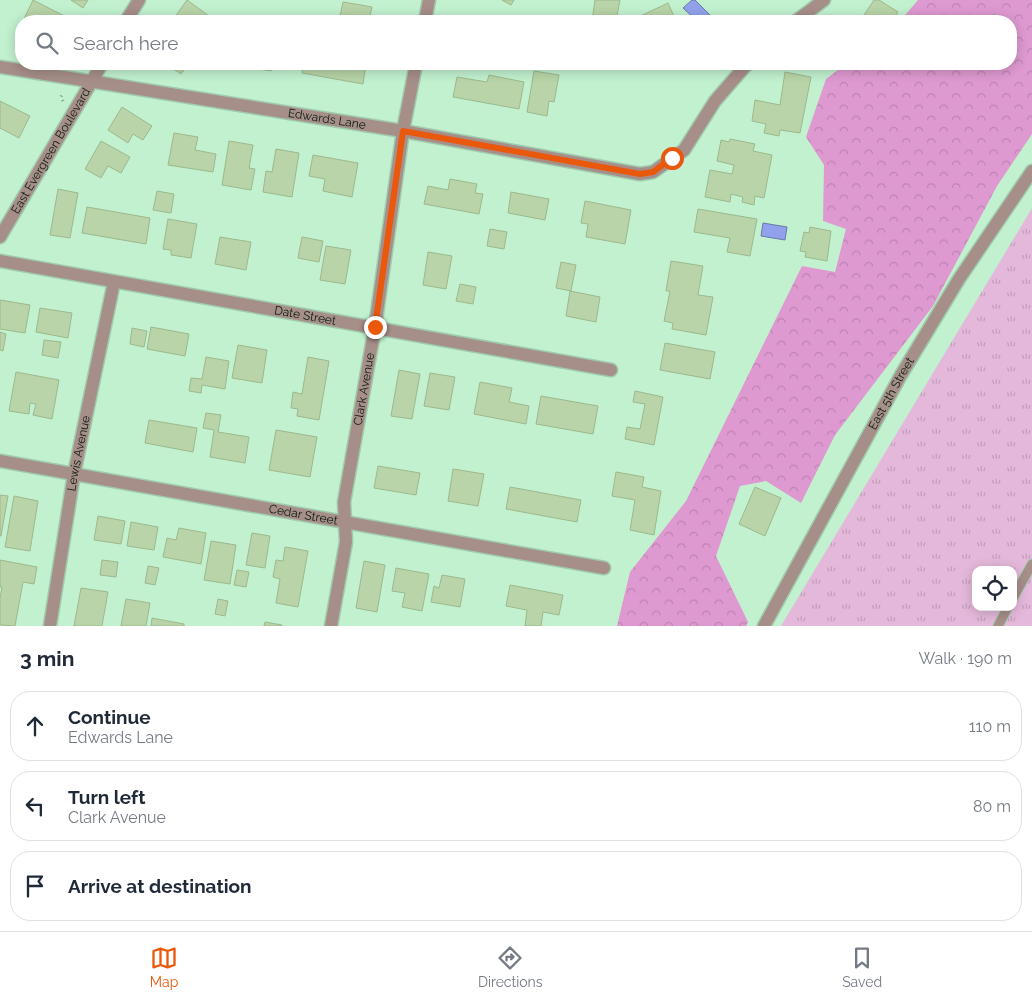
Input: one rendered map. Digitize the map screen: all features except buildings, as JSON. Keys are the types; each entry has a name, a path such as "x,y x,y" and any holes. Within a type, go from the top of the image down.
{"street":[{"path":"130,15 139,0"},
{"path":"426,15 429,0"},
{"path":"804,15 824,0"},
{"name":"Edwards Lane","path":"0,67 15,69"},
{"name":"Edwards Lane","path":"18,70 403,131 640,174 653,172 684,150 716,101 742,70"},
{"name":"East Evergreen Boulevard","path":"0,237 98,70"},
{"name":"Clark Avenue","path":"331,626 346,542 344,502 375,327 403,131 415,70"},
{"name":"East 5th Street","path":"764,626 901,375 959,279 1032,171"},
{"name":"Date Street","path":"0,261 610,370"},
{"name":"Lewis Avenue","path":"50,626 74,474 114,282"},
{"name":"Cedar Street","path":"0,461 604,568"}],"lane":[{"path":"1017,591 1032,564"},
{"path":"998,626 1006,611"}],"path":[{"path":"63,92 61,97 63,101"}],"green space":[{"path":"918,0 1032,0 1032,134 997,186 933,306 835,435 801,503 766,481 740,486 716,556 748,622 746,626 617,626 630,572 686,501 802,266 835,272 846,229 823,221 824,165 806,137 826,79 838,70 1017,70 1017,15 905,15"},
{"path":"1032,208 1032,626 781,626"}],"water":[{"path":"692,0 695,0 710,15 691,15 683,8"},
{"path":"763,223 787,227 785,240 761,236"}],"route":[{"path":"375,327 403,131 640,174 653,172 672,158"}]}
